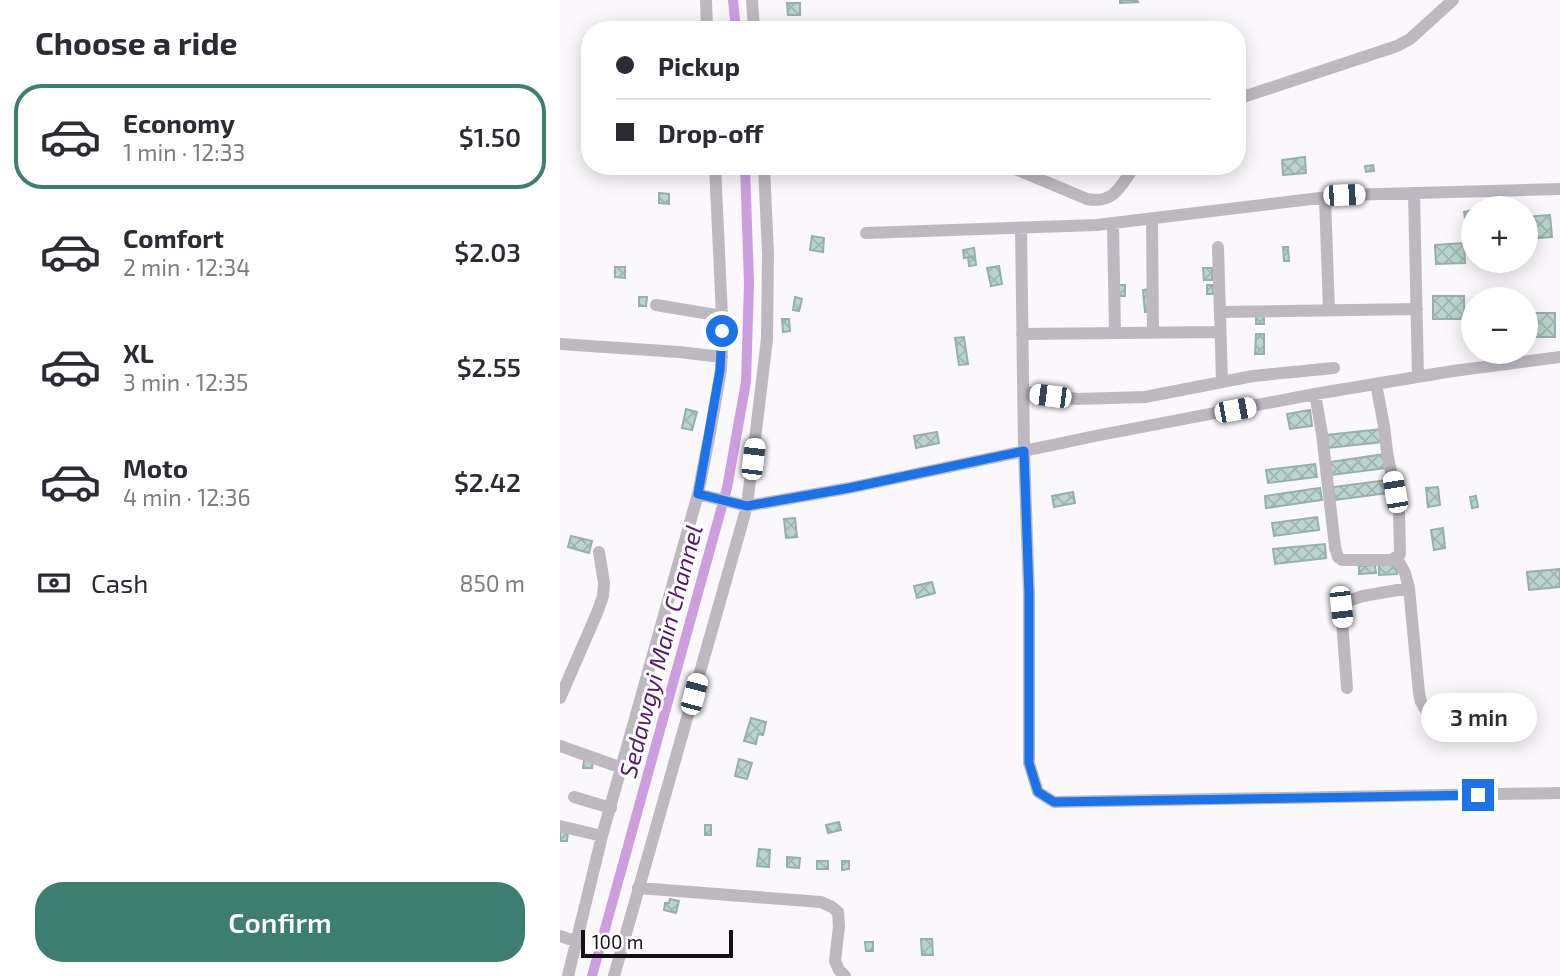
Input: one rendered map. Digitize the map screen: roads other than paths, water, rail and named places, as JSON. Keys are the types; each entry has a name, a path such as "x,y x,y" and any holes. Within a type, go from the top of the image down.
{"street":[{"path":"706,0 707,21"},
{"path":"752,0 753,21"},
{"path":"1246,96 1397,46 1453,0"},
{"path":"568,976 602,836 704,495 722,357 715,175"},
{"path":"614,976 712,625 742,505 767,339 768,254 764,175"},
{"path":"1030,175 1097,201 1114,196 1129,175"},
{"path":"866,233 1113,224 1344,195 1560,189"},
{"path":"1414,193 1418,377"},
{"path":"1325,198 1329,310"},
{"path":"1152,219 1153,333"},
{"path":"1113,224 1115,333"},
{"path":"1021,228 1029,594 1029,763 1038,792 1054,802 1560,793"},
{"path":"1218,247 1222,382"},
{"path":"656,306 722,316"},
{"path":"1220,312 1417,309"},
{"path":"1022,334 1220,332"},
{"path":"560,344 722,357"},
{"path":"704,495 742,505 849,488 1315,394 1560,357"},
{"path":"1023,392 1077,399 1145,397 1253,376 1334,368"},
{"path":"1315,394 1338,557 1342,560 1392,560 1400,554 1399,511 1376,384"},
{"path":"560,698 603,596 604,583 599,552"},
{"path":"1397,558 1409,588 1419,693 1427,714"},
{"path":"1347,688 1342,603 1363,596 1409,588"},
{"path":"560,746 622,768"},
{"path":"574,797 611,808"},
{"path":"560,827 602,836"},
{"path":"638,888 821,902 838,912 835,961 845,976"},
{"path":"560,936 578,942"}],"waterway":[{"name":"Sedawgyi Main Channel","path":"733,0 735,21"},
{"name":"Sedawgyi Main Channel","path":"592,976 727,488 746,382 749,283 745,175"}]}
